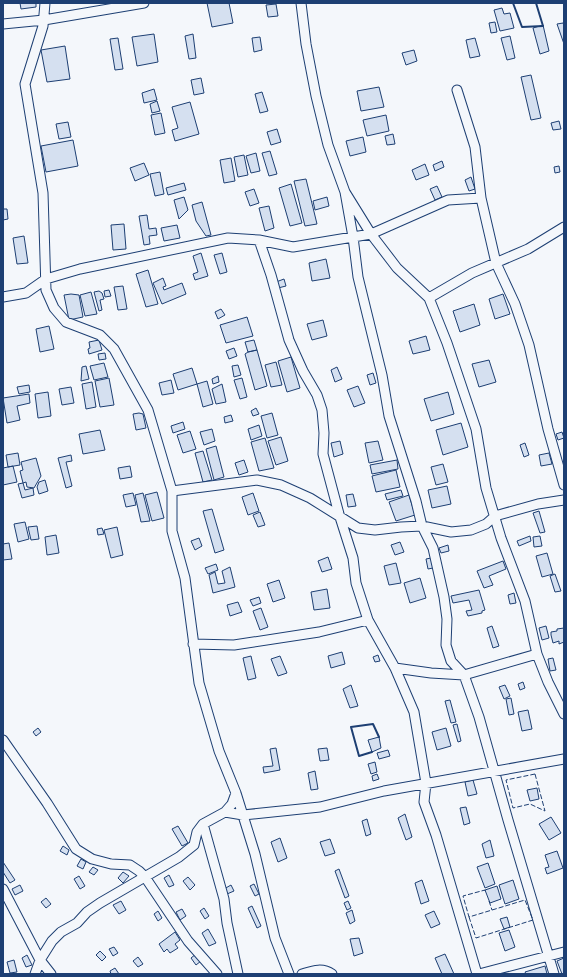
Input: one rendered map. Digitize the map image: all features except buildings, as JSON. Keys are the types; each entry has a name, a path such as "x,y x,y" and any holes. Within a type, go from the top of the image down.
{"street":[{"path":"45,3 43,26 26,84 43,193 46,290 54,308 66,322 100,335 114,349 148,410 172,491 172,530 185,578 199,683 218,751 236,793 243,815 275,938 289,974"},
{"path":"3,24 44,20 144,3"},
{"path":"301,3 306,44 316,96 328,145 345,192 358,277 382,375 389,416 416,500 422,526 432,548 444,597 447,619 446,645 451,661 464,675 479,717 554,974"},
{"path":"457,90 475,147 481,198 496,263 515,304 529,345 548,429 564,485"},
{"path":"345,192 371,234 397,268 428,298 447,343 476,429 486,488 525,601 537,654 548,682 564,714"},
{"path":"3,297 26,292 46,279 80,269 228,238 259,240 293,246 371,234 448,200 481,198"},
{"path":"428,298 472,273 528,249 564,227"},
{"path":"259,240 271,275 289,340 303,371 317,395 322,410 324,433 323,454 339,514 353,558 356,583 368,620 395,668 414,712 426,783 424,802 436,835 478,974 564,952"},
{"path":"172,491 257,480 281,485 310,498 339,514 358,528 375,530 422,526 451,532 472,530 486,524 495,516 538,504 564,500"},
{"path":"193,644 234,645 319,632 368,620"},
{"path":"395,668 432,673 464,675 537,654"},
{"path":"3,740 47,803 76,849 92,859 111,864 130,866 139,871 145,877 188,941 217,974"},
{"path":"225,812 243,815 320,807 384,791 564,759"},
{"path":"35,974 40,960 52,941 60,932 77,923 87,912 100,903 180,857 194,845 197,832 203,824 225,812 232,804 236,793"},
{"path":"203,824 224,898 227,923 238,974"},
{"path":"3,889 40,960 51,974"},
{"path":"302,974 315,970 327,971 332,974"}],"fence":[{"path":"535,774 545,811 530,804 513,808 506,780 535,774"},
{"path":"469,917 476,938 533,920 525,900 469,917 463,896 485,891"},
{"path":"489,901 492,910"}],"wall":[{"path":"513,3 522,27 543,26 536,3"},
{"path":"372,752 359,756 351,727 373,724 379,737"}]}
